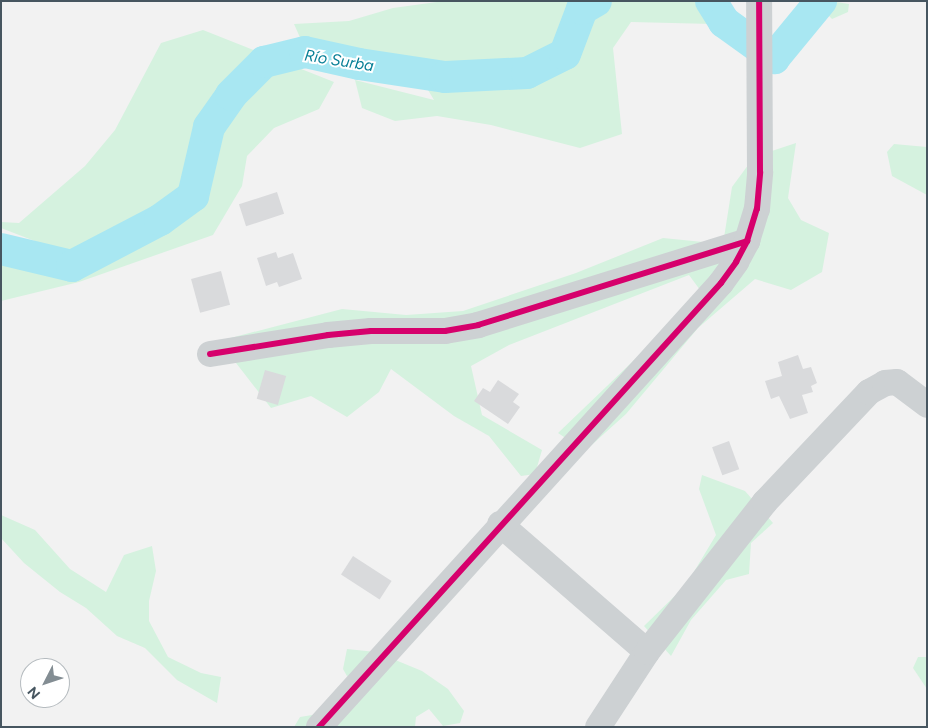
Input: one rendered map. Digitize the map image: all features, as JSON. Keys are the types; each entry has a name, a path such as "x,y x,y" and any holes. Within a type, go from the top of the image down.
{"street":[{"path":"319,727 500,524 720,283 747,241 758,208 759,2"},
{"path":"210,354 328,335 371,331 445,331 478,325 747,241"},
{"path":"598,727 647,652 765,502 869,392 885,383 897,382 927,406"},
{"path":"500,524 647,652"}],"green space":[{"path":"444,1 699,1 713,24 631,22 613,48 622,134 580,148 491,125 437,116 395,121 362,108 355,80 434,100 412,63 302,42 294,24 349,21 393,8"},
{"path":"830,1 849,4 848,12 832,19 823,10"},
{"path":"203,30 334,82 319,109 274,128 247,156 242,186 213,235 79,282 1,301 1,263 45,245 1,228 1,222 19,223 85,166 115,130 161,43"},
{"path":"796,143 788,198 801,220 829,233 822,272 791,290 755,279 698,328 626,414 585,451 558,433 703,294 689,275 509,345 471,366 482,415 542,450 535,474 521,476 489,436 454,416 391,369 379,392 347,417 311,396 271,408 219,341 342,309 406,315 463,311 576,273 663,238 723,244 732,187 754,157"},
{"path":"894,144 927,147 927,195 892,176 887,152"},
{"path":"702,475 745,491 773,523 751,543 749,574 726,580 691,620 671,656 644,626 686,585 716,535 699,489"},
{"path":"1,515 35,530 70,569 106,592 124,555 152,546 156,571 149,601 149,621 168,657 201,673 221,677 217,703 177,680 145,648 117,636 86,608 60,592 24,563 1,538"},
{"path":"347,649 376,652 422,671 448,689 464,711 460,723 443,726 429,709 416,717 415,727 294,727 300,717 324,713 360,673 347,676 343,669"},
{"path":"918,657 927,657 927,689 913,668"}],"building":[{"path":"277,192 284,214 246,226 239,204"},
{"path":"276,252 278,258 293,253 302,279 279,287 277,282 266,286 257,258"},
{"path":"221,271 230,305 200,313 191,279"},
{"path":"798,355 803,369 811,367 817,383 811,386 813,392 802,395 808,413 790,419 779,396 771,399 765,381 782,376 778,362"},
{"path":"265,370 286,376 278,405 257,399"},
{"path":"498,380 519,394 513,402 520,407 508,424 474,401 483,388 490,392"},
{"path":"729,441 739,469 722,475 712,447"},
{"path":"353,556 392,581 380,600 341,574"}],"waterway":[{"name":"Río Surba","path":"1,249 72,266 160,220 193,196 209,127 231,95 264,62 305,52 359,64 445,77 527,73 565,54 582,9 596,1"},
{"name":"Río Surba","path":"711,1 724,22 774,58 821,1"}],"cycle path":[{"path":"319,727 721,283 736,262 747,241 757,209 760,172 759,1"},
{"path":"210,354 328,335 371,331 445,331 478,325 747,241"}]}
